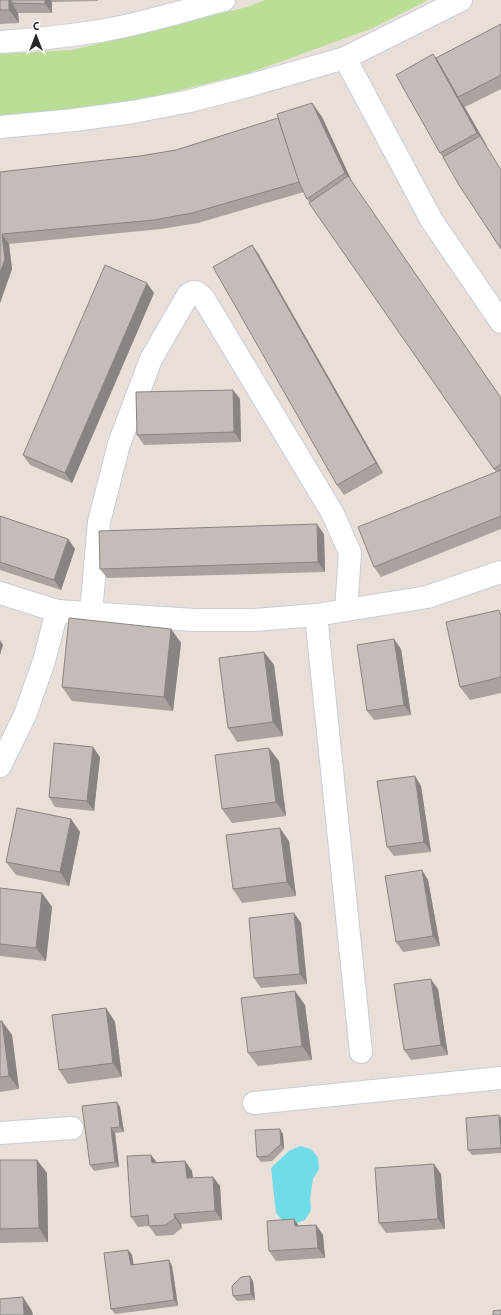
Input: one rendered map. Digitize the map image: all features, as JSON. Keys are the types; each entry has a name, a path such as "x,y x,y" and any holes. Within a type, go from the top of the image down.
{"street":[{"path":"0,42 30,40 100,31 159,18 224,0"},
{"path":"0,127 133,112 190,101 236,89 345,58 461,0"},
{"path":"345,58 432,221 501,322"},
{"path":"91,613 99,522 119,444 152,358 188,295 195,291 204,299 333,514 350,554 346,610"},
{"path":"0,593 57,611 194,620 254,620 316,615 427,596 501,572"},
{"path":"0,766 26,715 44,661 57,611"},
{"path":"316,615 361,1052"},
{"path":"254,1103 501,1078"},
{"path":"0,1133 72,1128"}],"green space":[{"path":"265,0 428,0 373,28 249,73 161,95 92,108 0,119 0,54 72,50 247,7"}],"water":[{"path":"300,1146 311,1149 318,1158 319,1169 313,1179 310,1199 311,1210 305,1220 294,1224 283,1221 276,1213 271,1168 289,1151"}],"building":[{"path":"0,0 9,0 9,10 0,10"},
{"path":"11,0 45,0 45,4 12,3"},
{"path":"501,24 501,75 458,97 436,58"},
{"path":"433,54 477,133 440,153 396,75"},
{"path":"312,103 345,173 307,199 297,178 277,114"},
{"path":"278,118 299,182 192,213 154,220 2,234 5,259 0,273 0,172 140,156 176,150"},
{"path":"480,136 501,170 501,249 459,185 443,157"},
{"path":"348,176 501,398 501,464 494,469 309,203"},
{"path":"252,245 376,463 337,485 213,267"},
{"path":"105,265 147,283 65,473 23,455"},
{"path":"233,390 234,432 137,435 136,392"},
{"path":"501,470 501,516 374,567 358,527"},
{"path":"0,516 68,539 54,580 0,562"},
{"path":"317,524 318,562 100,569 99,531"},
{"path":"499,610 501,616 501,677 460,687 446,622"},
{"path":"69,618 171,629 164,697 62,687"},
{"path":"394,639 404,705 367,711 357,645"},
{"path":"264,652 273,722 228,728 219,658"},
{"path":"54,743 93,747 87,801 49,797"},
{"path":"269,748 276,802 222,809 215,755"},
{"path":"415,776 424,842 387,847 377,781"},
{"path":"17,808 71,819 60,872 6,862"},
{"path":"280,828 287,882 233,889 226,835"},
{"path":"422,870 433,936 396,942 385,876"},
{"path":"0,888 42,893 36,948 0,944"},
{"path":"294,913 300,974 254,978 249,918"},
{"path":"431,979 441,1045 404,1050 394,984"},
{"path":"295,991 302,1046 248,1053 241,998"},
{"path":"106,1008 113,1063 59,1070 52,1015"},
{"path":"0,1021 2,1021 9,1076 0,1077"},
{"path":"117,1102 120,1127 111,1128 115,1162 90,1165 82,1106"},
{"path":"499,1115 501,1148 468,1150 466,1118"},
{"path":"280,1129 281,1144 268,1156 257,1157 255,1130"},
{"path":"151,1155 152,1163 185,1161 187,1178 213,1177 215,1211 174,1214 175,1218 166,1225 149,1226 148,1215 131,1217 127,1156"},
{"path":"0,1160 37,1160 39,1228 0,1229"},
{"path":"434,1164 438,1219 379,1223 375,1168"},
{"path":"294,1219 295,1226 316,1225 318,1248 269,1251 267,1221"},
{"path":"128,1250 131,1265 169,1260 174,1300 111,1309 104,1253"},
{"path":"250,1276 251,1294 233,1296 232,1286 241,1277"},
{"path":"23,1297 24,1315 0,1315 0,1299"},
{"path":"501,1310 501,1315 493,1315 493,1311"}]}
